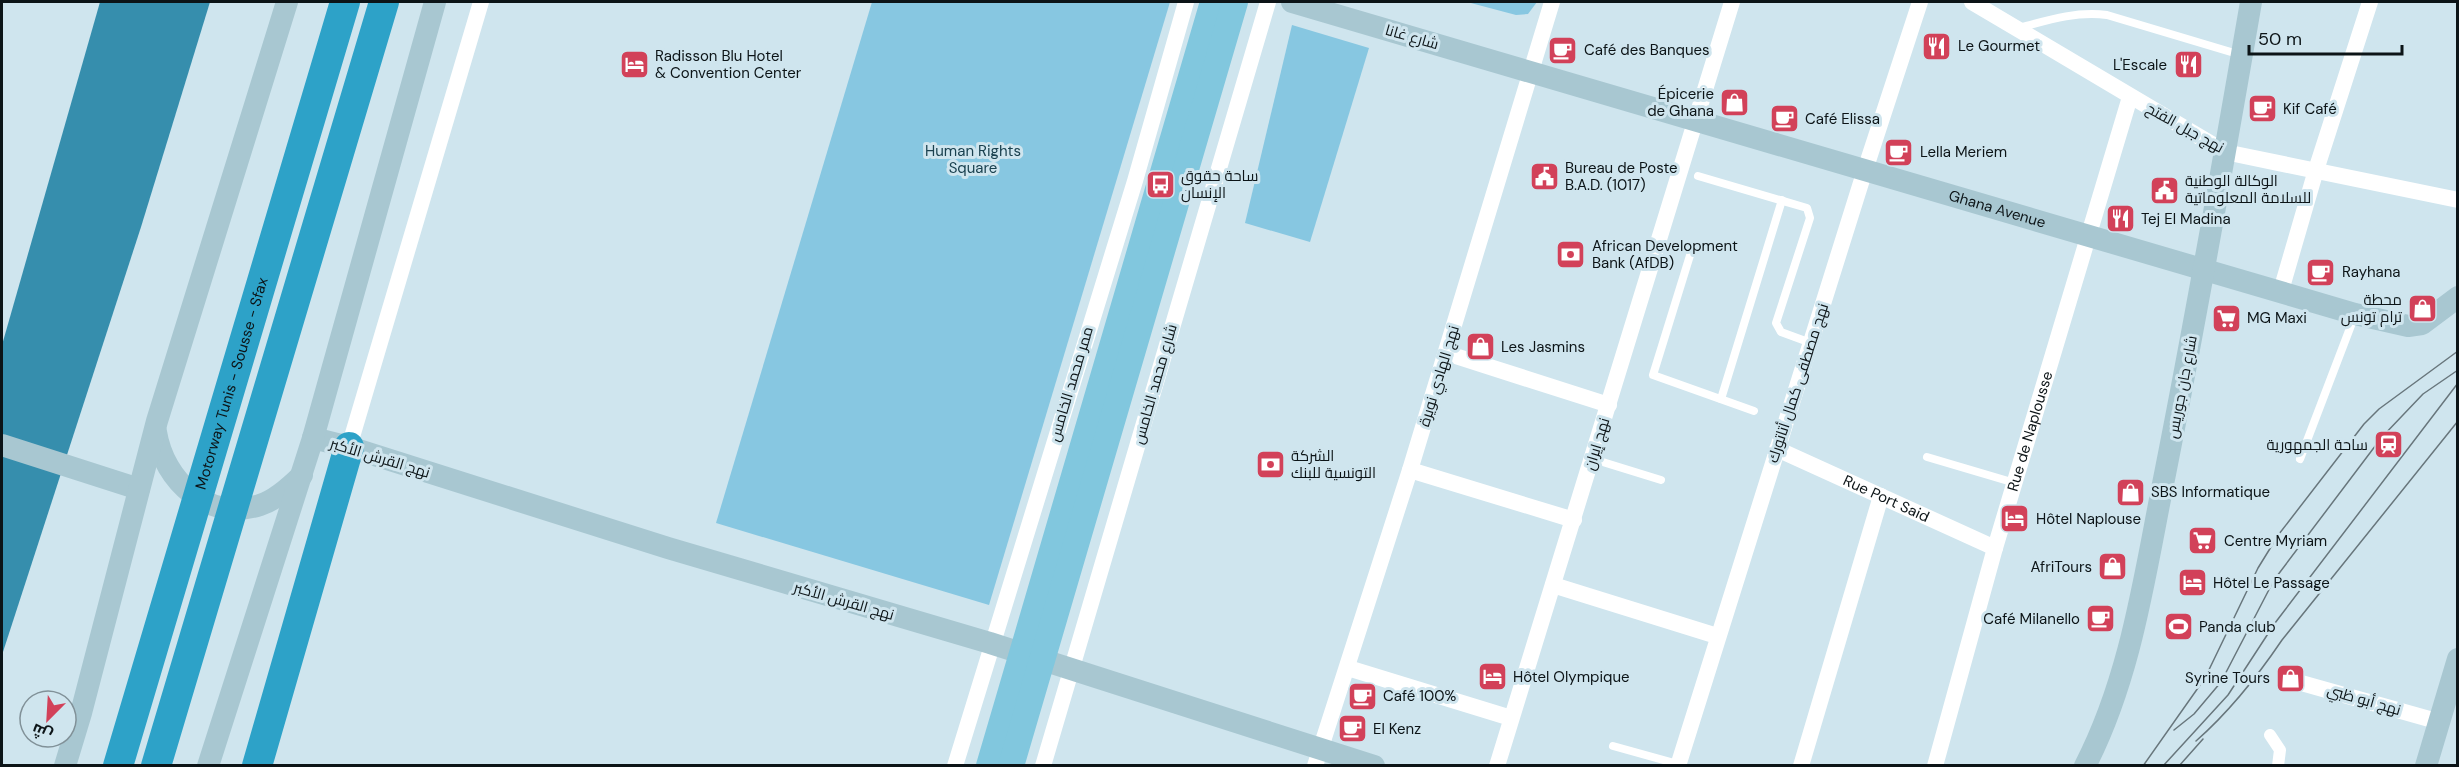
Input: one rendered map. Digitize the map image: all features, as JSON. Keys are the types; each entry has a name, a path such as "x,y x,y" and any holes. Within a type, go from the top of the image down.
{"highway":[{"name":"Motorway Tunis - Sousse - Sfax","path":"118,765 345,2"},
{"path":"156,765 384,2"},
{"path":"257,765 350,447"}],"main road":[{"path":"65,765 84,702 139,489 287,2"},
{"path":"208,765 313,438 435,2"},
{"name":"شارع محمد الخامس","path":"1011,765 1033,657 1213,2"},
{"name":"شارع محمد الخامس","path":"989,765 1033,657 1235,2"},
{"name":"شارع غانا","path":"1292,2 1334,7 1532,72"},
{"name":"شارع جان جوريس","path":"2085,765 2100,738 2122,676 2137,612 2205,272 2251,2"},
{"name":"Ghana Avenue","path":"1532,72 2205,272 2355,314 2408,326 2422,324 2457,297"},
{"path":"156,431 161,456 180,484 195,498 211,506 237,510 260,505 271,501 302,474"},
{"name":"نهج القرش الأكبر","path":"313,438 350,447 668,548 990,643 1071,669 1318,757 1374,765"},
{"path":"2,445 139,489"},
{"path":"2427,765 2457,659"}],"street":[{"path":"350,447 481,2"},
{"name":"ممر محمد الخامس","path":"955,765 990,643 1135,181 1186,2"},
{"name":"شارع محمد الخامس","path":"1043,765 1268,2"},
{"name":"نهج الهادي نويرة","path":"1318,757 1410,470 1552,2"},
{"name":"نهج إيران","path":"1497,765 1732,2"},
{"name":"نهج مصطفى كمال أتاتورك","path":"1678,765 1717,636 1920,2"},
{"name":"نهج جبل الفتح","path":"1972,2 2225,152 2457,200"},
{"path":"2280,294 2316,170 2370,2"},
{"name":"Rue de Naplousse","path":"1935,765 1995,548 2130,97"},
{"path":"1446,353 1609,405"},
{"name":"Rue Port Said","path":"1777,449 1995,548"},
{"path":"1410,470 1574,520"},
{"path":"1802,765 1881,496"},
{"path":"1553,585 1717,636"},
{"path":"1348,668 1511,718"},
{"name":"نهج أبو ظبي","path":"2287,679 2440,722"},
{"path":"2270,735 2280,750 2278,765"}],"lane":[{"path":"2016,28 2069,15 2088,13 2107,15 2242,55"},
{"path":"1698,176 1804,206 1809,211 1810,218 1776,323 1777,328 1785,335 1811,343"},
{"path":"1721,399 1782,201"},
{"path":"1692,249 1653,375 1754,411"},
{"path":"2300,459 2355,314"},
{"path":"1927,458 2015,483"},
{"path":"1593,459 1661,480"},
{"path":"1613,746 1678,765"}],"green space":[{"name":"Human Rights Square","path":"872,2 1170,2 989,605 716,523"},
{"path":"1467,2 1537,2 1528,14 1516,15"},
{"path":"1292,25 1369,48 1310,242 1245,223"}],"shaded area":[{"path":"100,2 210,2 141,227 2,655 2,345"}],"tram line":[{"path":"2143,766 2205,678 2258,568 2279,534 2364,424 2379,409 2458,351"},
{"path":"2174,730 2194,714 2221,682 2274,580 2382,437 2423,394 2458,370"},
{"path":"2163,766 2228,695 2275,623 2458,383"},
{"path":"2196,741 2242,694 2282,640 2458,421"},
{"path":"2179,766 2203,739"}],"place":[{"name":"Le Gourmet","path":"1937,46"},
{"name":"Café des Banques","path":"1563,50"},
{"name":"Radisson Blu Hotel & Convention Center","path":"634,65"},
{"name":"L'Escale","path":"2188,65"},
{"name":"Épicerie de Ghana","path":"1735,103"},
{"name":"Kif Café","path":"2262,109"},
{"name":"Café Elissa","path":"1784,119"},
{"name":"Lella Meriem","path":"1899,152"},
{"name":"Bureau de Poste B.A.D. (1017)","path":"1544,177"},
{"name":"ساحة حقوق الإنسان","path":"1160,185"},
{"name":"الوكالة الوطنية للسلامة المعلوماتية","path":"2164,190"},
{"name":"Tej El Madina","path":"2120,219"},
{"name":"African Development Bank (AfDB)","path":"1571,255"},
{"name":"Rayhana","path":"2321,272"},
{"name":"محطة ترام تونس","path":"2423,309"},
{"name":"MG Maxi","path":"2226,318"},
{"name":"Les Jasmins","path":"1480,347"},
{"name":"ساحة الجمهورية","path":"2389,445"},
{"name":"الشركة التونسية للبنك","path":"1270,465"},
{"name":"SBS Informatique","path":"2130,492"},
{"name":"Hôtel Naplouse","path":"2015,519"},
{"name":"Centre Myriam","path":"2203,541"},
{"name":"AfriTours","path":"2113,567"},
{"name":"Hôtel Le Passage","path":"2192,583"},
{"name":"Café Milanello","path":"2101,619"},
{"name":"Panda club","path":"2178,627"},
{"name":"Hôtel Olympique","path":"1492,677"},
{"name":"Syrine Tours","path":"2291,678"},
{"name":"Café 100%","path":"1362,696"},
{"name":"El Kenz","path":"1352,729"}]}
